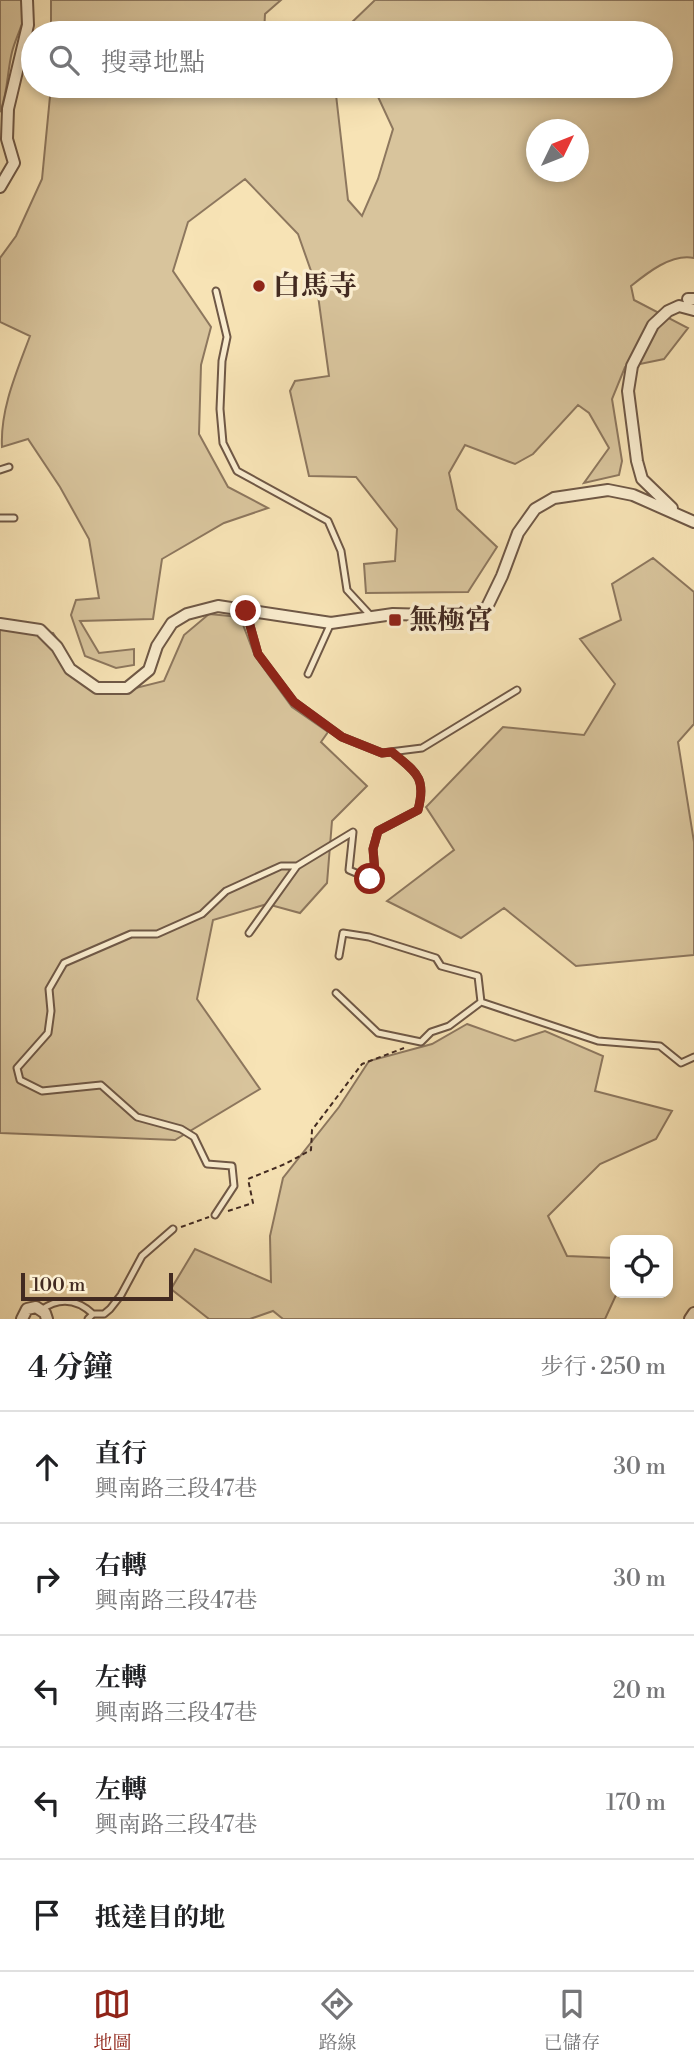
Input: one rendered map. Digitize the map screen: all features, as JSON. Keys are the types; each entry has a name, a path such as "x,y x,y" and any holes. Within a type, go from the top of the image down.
{"street":[{"path":"27,0 28,21"},
{"path":"0,187 15,163 7,139 8,109 21,54"},
{"path":"680,515 642,479 636,461 628,391 632,366 653,325 667,311 679,306 694,310"},
{"path":"0,624 40,630 57,647 70,669 97,688 127,688 149,670 157,646 172,623 187,614 218,606 331,623 393,614 469,616 487,607 519,533 536,509 554,498 608,490 633,495 694,522"},
{"path":"22,1319 27,1309 32,1307 44,1314"},
{"path":"690,1319 694,1313"}],"lane":[{"path":"216,291 227,337 222,361 220,409 223,443 237,471 328,522 341,551 347,590 371,616"},
{"path":"0,470 9,467"},
{"path":"0,517 14,518"},
{"path":"246,611 258,654 294,702 342,737 382,753 422,748 517,690"},
{"path":"309,674 331,623"},
{"path":"249,933 297,866 353,832 349,870 370,879 375,872 373,849 378,831 418,810 422,795 418,775 392,752"},
{"path":"215,1215 234,1186 232,1166 207,1164 194,1137 181,1129 137,1117 101,1085 42,1091 20,1080 17,1068 48,1033 51,1011 49,989 64,962 131,934 158,934 202,914 226,891 281,866 297,866"},
{"path":"339,956 343,933 369,937 436,958 441,966 478,976 481,1002"},
{"path":"335,993 378,1033 421,1042 431,1032 449,1026 481,1002"},
{"path":"481,1002 598,1041 660,1046 681,1063 694,1057"},
{"path":"44,1314 51,1302 62,1300 83,1305 90,1316 104,1314 121,1295 142,1256 173,1229"}],"path":[{"path":"173,1229 253,1203 248,1179 312,1150 312,1130 362,1064 421,1042"}],"shaded area":[{"path":"0,0 25,0 23,20 12,52 0,112"},
{"path":"51,0 281,0 265,14 265,21 51,21"},
{"path":"375,0 694,0 694,258 669,261 631,286 634,300 688,328 664,359 625,367 612,399 622,461 619,475 584,483 609,448 589,413 578,405 533,454 515,464 465,445 449,473 457,509 497,547 468,592 366,593 364,564 395,561 397,529 356,477 309,476 290,391 295,381 329,376 317,288 298,234 245,179 188,222 173,271 211,327 201,365 199,434 228,487 268,508 224,523 162,559 153,619 80,621 99,653 134,649 134,665 116,668 85,656 71,615 76,600 99,598 89,539 60,487 28,439 2,447 7,404 30,336 0,322 0,258 16,236 42,179 50,98 336,98 348,200 362,216 378,179 393,129 379,98 673,98 673,21 353,21"},
{"path":"653,558 694,592 694,724 678,742 694,842 694,955 576,966 504,908 461,938 387,901 454,850 426,807 503,727 584,735 615,684 580,639 621,620 612,584"},
{"path":"209,614 240,617 255,656 292,707 328,732 321,742 367,786 332,821 327,883 300,913 267,904 213,920 197,999 260,1089 175,1140 0,1133 0,628 53,633 78,671 116,693 164,681 184,635"},
{"path":"467,1024 515,1041 545,1031 603,1056 595,1091 672,1111 656,1139 600,1164 548,1216 567,1256 610,1258 610,1298 615,1298 605,1319 283,1319 273,1311 250,1319 209,1319 171,1289 195,1249 271,1282 270,1236 283,1178 339,1107 369,1061 432,1044"}],"place":[{"name":"白馬寺","path":"259,286"},
{"name":"無極宮","path":"395,620"}],"route":[{"path":"246,611 258,654 294,702 342,737 382,753 392,752 418,775 422,795 418,810 378,831 373,849 375,872 370,879"}]}
